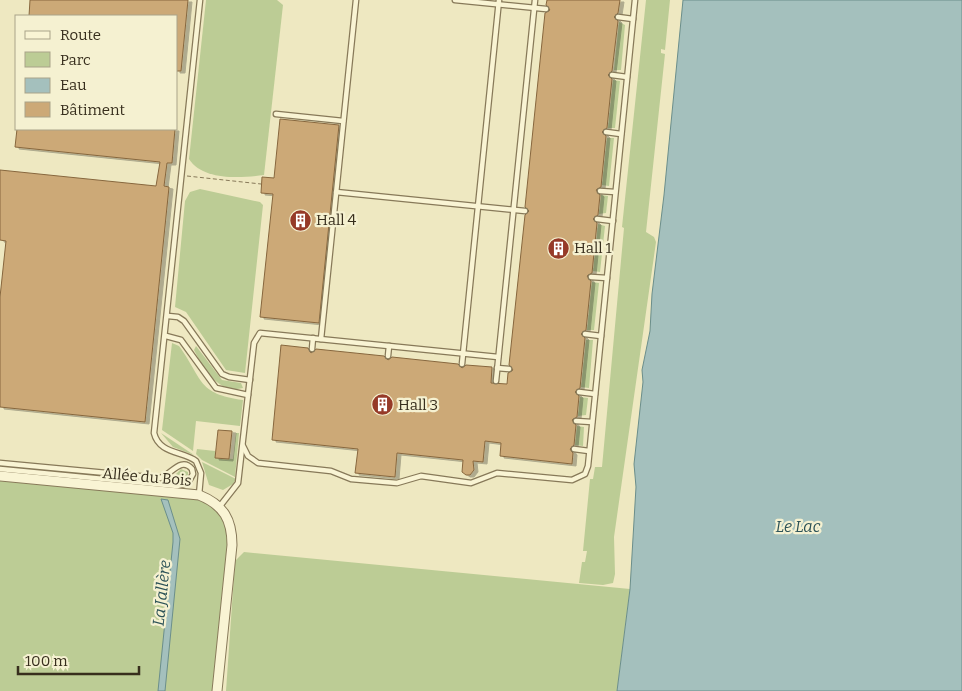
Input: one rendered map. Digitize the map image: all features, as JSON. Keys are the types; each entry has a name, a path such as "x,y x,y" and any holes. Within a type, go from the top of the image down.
{"street":[{"name":"Allée du Bois","path":"0,476 199,495 220,506"},
{"path":"217,691 232,533 230,521 220,506"}],"lane":[{"path":"199,495 201,474 196,461 165,447 155,437 200,0"},
{"path":"321,339 356,0"},
{"path":"455,0 499,2 546,9"},
{"path":"496,382 535,0"},
{"path":"242,446 248,456 258,462 331,471 351,479 397,483 425,476 471,483 503,472 576,479 587,471 635,0"},
{"path":"462,364 499,2"},
{"path":"618,17 633,19"},
{"path":"612,75 627,77"},
{"path":"276,114 344,120"},
{"path":"606,132 622,134"},
{"path":"600,191 616,192"},
{"path":"336,192 525,211"},
{"path":"597,219 612,221"},
{"path":"591,277 607,278"},
{"path":"168,316 184,320 222,374 250,380"},
{"path":"220,506 237,486 254,343 260,334 498,357"},
{"path":"586,334 601,336"},
{"path":"166,336 181,340 216,388 248,395"},
{"path":"312,349 313,338"},
{"path":"388,356 389,346"},
{"path":"497,368 509,370"},
{"path":"579,392 595,394"},
{"path":"576,421 592,422"},
{"path":"574,449 589,451"},
{"path":"0,463 160,478 180,464 185,464 192,468 193,474 188,483 177,486 0,470"}],"path":[{"path":"182,176 261,184"}],"green space":[{"path":"206,0 277,0 283,5 264,175 234,177 213,175 195,166 189,159"},
{"path":"646,0 670,0 665,50 661,49 661,53 665,54 646,232 654,237 656,242 614,537 615,574 613,583 603,585 579,583 582,562 585,562 587,551 583,551 590,479 593,479 595,467 602,467 624,228 622,227"},
{"path":"619,22 625,25 621,70 614,70"},
{"path":"613,80 620,81 615,128 608,128"},
{"path":"607,138 614,138 609,186 602,185"},
{"path":"200,189 260,202 263,205 245,373 226,370 186,312 175,307 185,201 190,192"},
{"path":"601,195 608,196 606,213 599,214"},
{"path":"598,224 605,226 600,272 593,271"},
{"path":"592,282 599,283 594,330 587,330"},
{"path":"586,340 593,340 589,388 581,387"},
{"path":"172,343 179,346 198,376 209,389 217,394 243,400 240,426 196,421 193,451 162,430"},
{"path":"196,346 222,380 241,383 243,388 226,388 219,384 202,365 194,350"},
{"path":"580,397 588,398 586,415 578,416"},
{"path":"577,426 584,427 583,446 575,445"},
{"path":"161,433 194,455 173,447"},
{"path":"236,433 239,433 235,477 202,460 196,454 197,449 215,451 215,458 233,459"},
{"path":"202,462 236,479 233,484 223,490 209,485"},
{"path":"181,469 188,472 188,477 182,481 160,482 172,478"},
{"path":"0,481 194,499 208,503 218,511 224,521 228,535 212,691 0,691"},
{"path":"244,552 630,589 617,691 226,691 235,561"}],"water":[{"name":"Le Lac","path":"683,0 962,0 962,691 617,691 630,589 636,487 634,464 643,382 642,370 650,331 652,294 664,195"},
{"path":"161,499 168,500 180,539 165,691 158,691 173,533"}],"building":[{"path":"30,0 188,0 181,71 178,71 178,15 29,15"},
{"path":"547,0 620,0 618,13 614,17 618,21 612,71 608,75 612,79 607,128 602,132 606,136 601,187 596,190 600,195 598,215 593,219 597,223 592,273 587,276 591,281 586,330 581,334 585,338 580,388 575,392 579,396 577,417 572,420 576,425 574,445 570,449 573,453 572,464 500,456 501,443 485,441 483,462 473,461 474,470 470,475 462,472 463,460 397,453 395,477 355,473 358,449 272,440 281,345 308,348 311,353 316,349 384,356 388,360 392,357 458,364 462,368 466,365 492,367 491,383 507,384 508,373 513,370 509,365 525,215 529,211 525,207 545,13 550,10 546,5"},
{"name":"Hall 4","path":"280,119 339,125 319,323 260,317 273,194 261,193 262,177 274,178"},
{"path":"17,130 175,130 172,163 167,163 164,186 169,187 145,422 0,407 0,297 6,241 0,240 0,170 156,186 160,162 15,147"},
{"path":"218,430 232,431 229,459 215,458"}],"place":[{"name":"Hall 4","path":"300,220"},
{"name":"Hall 1","path":"558,248"},
{"name":"Hall 3","path":"382,405"}],"water label":[{"name":"La Jallère","path":"161,593"}]}
